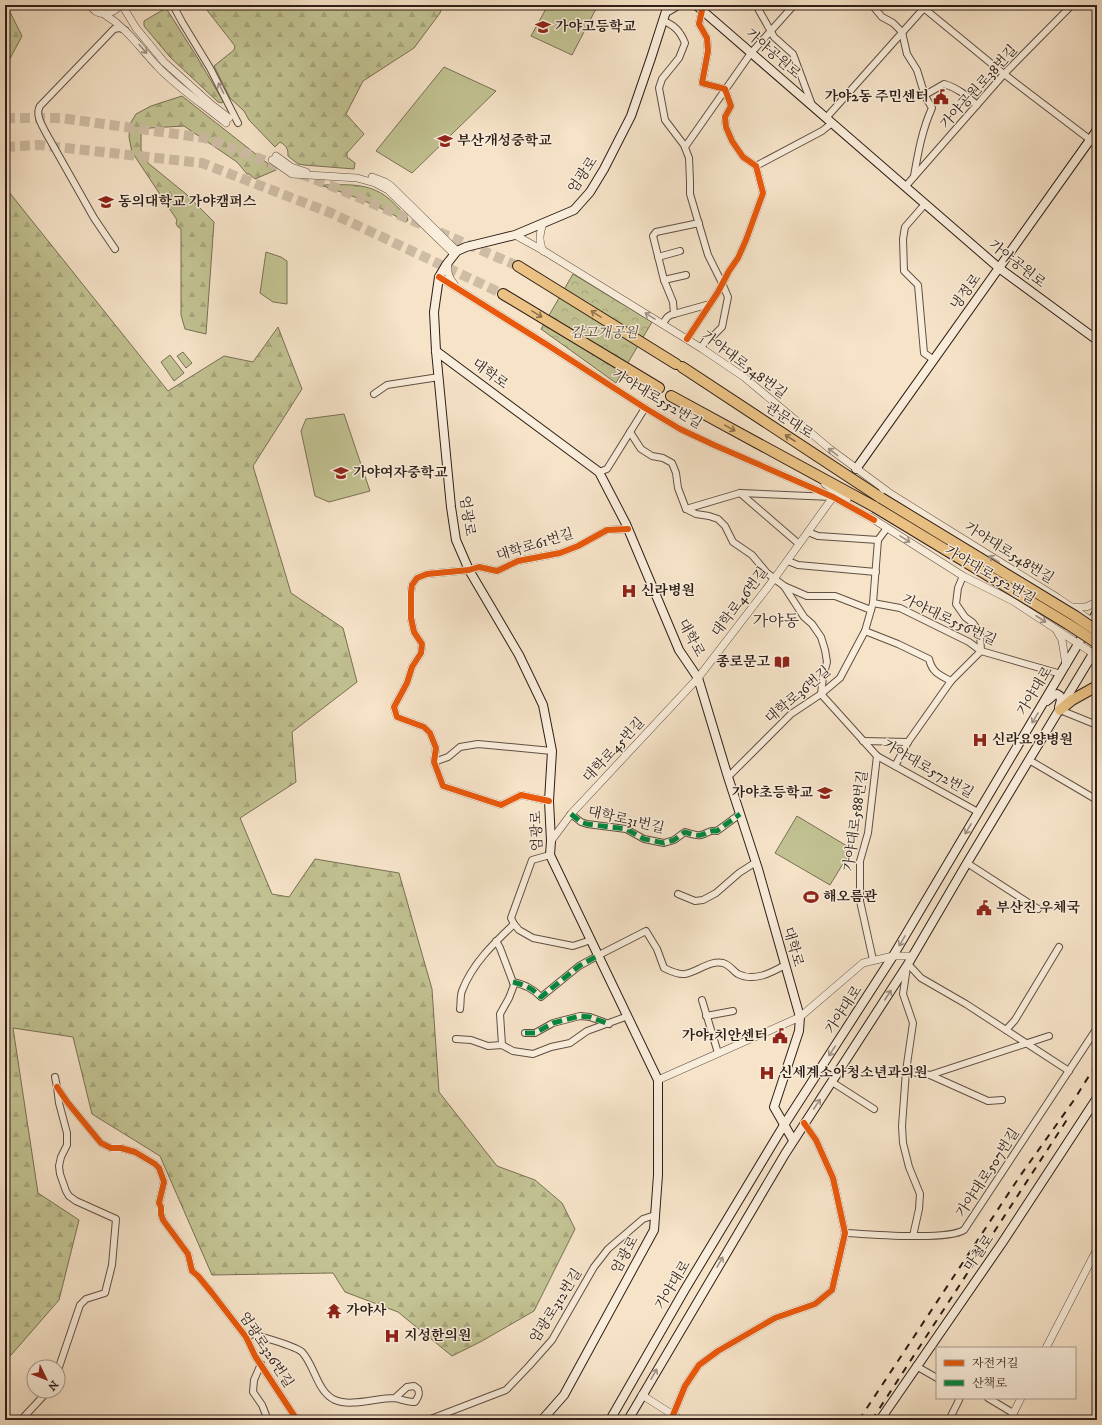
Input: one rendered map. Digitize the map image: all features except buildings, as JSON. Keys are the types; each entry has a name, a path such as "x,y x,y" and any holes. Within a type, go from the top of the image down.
{"highway":[{"name":"관문대로","path":"518,266 679,366 810,451 884,495 1097,631"},
{"path":"503,294 659,388"},
{"path":"671,396 875,507 1068,624 1097,644"},
{"path":"1059,712 1096,686"}],"main road":[{"path":"667,8 678,5"},
{"name":"엄광로","path":"542,1420 564,1395 654,1230 658,1175 658,1080 599,954 550,855 551,841 549,801 552,751 543,705 519,656 469,570 456,540 436,351 434,312 440,277 448,262 456,253 466,247 515,235 574,210 590,192 604,169 631,116 664,21 667,8"},
{"name":"가야공원로","path":"699,8 999,268 1095,336"},
{"name":"냉정로","path":"856,469 1097,130"},
{"name":"대학로","path":"436,351 599,472 628,530 679,650 698,678 756,862 800,1017 799,1031 774,1107 793,1140"},
{"name":"가야대로","path":"610,1420 684,1291 784,1125 893,956 1078,643 1094,623 1097,612"},
{"name":"가야대로","path":"628,1420 793,1140 910,960 1029,760 1096,652"},
{"path":"1042,706 1057,694 1060,696 1061,700 1059,712"},
{"name":"마철로","path":"880,1420 1002,1243 1097,1098"}],"street":[{"path":"90,5 94,11 104,14 126,30 158,67 228,121 164,62 136,28 121,5 111,13 104,14"},
{"path":"173,5 210,68 238,123"},
{"path":"756,5 774,37 793,54 812,106"},
{"path":"685,147 751,53 794,5"},
{"path":"872,5 882,18 893,23 902,32 907,54 917,70 925,95 932,108 925,122 914,177"},
{"name":"가야공원로38번길","path":"905,187 1004,74 1072,5"},
{"path":"756,166 822,131 922,6 1004,74 1097,145"},
{"path":"699,8 699,24 708,38 708,51 702,83 725,90"},
{"path":"111,19 114,23 114,29"},
{"path":"664,21 675,26 685,43 679,58 662,79 659,88 665,120 685,147 689,158 690,194 708,255 728,297 722,328 707,339 701,348"},
{"path":"115,249 94,218 46,133 38,111 40,106 114,29 120,28 126,30"},
{"path":"925,95 944,84 953,86 966,94 977,105"},
{"path":"687,339 738,258 763,193 756,166 743,157 732,141 726,127 725,117 731,106 725,90"},
{"path":"274,158 291,167 303,171 362,175 385,182 400,194 451,244 456,253 382,186 357,178 292,174 274,158"},
{"path":"925,204 905,227 903,239 904,271 918,286 924,353 934,360"},
{"path":"544,223 540,236 540,245 544,251"},
{"path":"674,314 673,302 664,280 653,236 656,232 699,223"},
{"name":"가야대로548번길","path":"515,235 544,251 663,324 744,378 856,469 884,495 1070,606 1094,623"},
{"path":"451,244 466,247"},
{"path":"658,257 680,252"},
{"path":"448,262 447,270 449,277 456,287"},
{"path":"664,280 686,275"},
{"name":"가야대로552번길","path":"440,277 680,429 834,497 874,520 963,576 1013,601 1078,643 1096,652"},
{"path":"663,324 669,315 710,304"},
{"path":"374,394 387,385 439,377"},
{"path":"599,472 607,469 645,408"},
{"path":"630,432 641,448 652,456 663,458 672,463 676,473 678,488 686,509 696,514 709,516 718,520 725,526 733,542 752,555 774,579 784,586 807,596 835,596 871,610"},
{"name":"가야대로552번길","path":"804,468 874,520"},
{"path":"686,509 740,493 834,497"},
{"path":"740,493 800,544"},
{"name":"대학로46번길","path":"698,678 774,579 834,497"},
{"path":"808,532 818,536 878,540 887,528"},
{"name":"대학로61번길","path":"434,762 436,748 430,733 424,727 397,717 394,707 407,684 412,668 421,653 422,644 414,632 411,618 412,585 418,578 427,574 479,568 497,571 518,561 560,553 578,546 607,530 628,530"},
{"name":"대학로36번길","path":"728,777 791,714 821,694 840,678 865,631 873,603 878,540"},
{"name":"대학로46번길","path":"788,560 798,565 876,572"},
{"path":"895,766 908,742 951,681 981,651 980,633 973,623 965,617 956,604 958,588 963,576"},
{"path":"784,586 804,617 812,624 821,637 827,662 821,694"},
{"path":"1070,606 1086,607 1097,602"},
{"name":"가야대로556번길","path":"873,603 900,608 969,642 981,651 1061,674"},
{"path":"1056,629 1062,640 1066,665"},
{"path":"865,631 898,644 929,659 931,668 939,676 951,681"},
{"name":"대학로45번길","path":"551,841 571,814 698,678"},
{"name":"가야대로572번길","path":"821,694 877,756 978,812"},
{"path":"1059,712 1097,725"},
{"path":"863,741 908,742"},
{"path":"549,801 520,795 501,805 443,786 434,762 448,757 460,747 478,744 552,751"},
{"name":"가야대로588번길","path":"873,960 860,901 860,861 868,833 877,756"},
{"path":"1029,760 1097,800"},
{"name":"대학로31번길","path":"571,814 581,822 587,824 626,829 644,839 664,843 674,840 686,832 694,835 702,835 710,830 717,831 740,814"},
{"path":"550,855 532,860 511,918 518,930 533,938 574,946 591,940"},
{"path":"678,894 695,901 703,900 716,894 739,873 756,862"},
{"path":"967,863 1038,909"},
{"path":"460,1009 462,992 474,969 496,941 514,924"},
{"path":"513,982 524,984 533,989 541,997 579,966 599,954 646,931 657,949 664,968 675,973 684,974 707,965 723,963 738,974 751,977 769,974 785,965"},
{"path":"496,941 514,985 500,1014 502,1045"},
{"path":"1006,1030 1015,1020 1060,946"},
{"path":"658,1080 800,1017 863,962 893,956 910,960 921,978 966,1004 1069,1071"},
{"path":"910,960 903,994 913,1023 906,1071 902,1126 903,1144 909,1167 920,1194 913,1236"},
{"path":"702,1000 706,1016 721,1052"},
{"path":"706,1016 733,1011"},
{"path":"525,1033 535,1033 553,1023 580,1016 590,1017 608,1024"},
{"path":"456,1039 471,1040 488,1046 502,1045 513,1052 533,1054 551,1047 570,1043 587,1031 628,1016"},
{"name":"가야대로507번길","path":"845,1233 933,1236 959,1233 964,1230 1097,1028"},
{"path":"930,1075 1049,1036"},
{"path":"906,1071 930,1075 988,1101 1002,1100"},
{"path":"55,1078 59,1103 67,1133 67,1145 59,1166 66,1192 76,1201 116,1219 112,1265 105,1293 86,1299 80,1305 62,1359"},
{"path":"832,1082 874,1109"},
{"name":"엄광로326번길","path":"57,1087 102,1143 111,1148 121,1148 135,1152 159,1168 164,1182 159,1203 163,1220 188,1254 192,1272 198,1276 246,1337 261,1364 297,1420"},
{"path":"672,1417 685,1386 700,1365 718,1351 775,1318 815,1304 832,1290 845,1233 833,1178 816,1140 804,1124"},
{"name":"엄광로312번길","path":"428,1420 506,1390 552,1340 594,1267 608,1249 644,1219 655,1215"},
{"path":"1047,1347 1097,1249"},
{"path":"246,1337 253,1334 301,1351 309,1362 325,1392 335,1400 347,1402 394,1398 408,1402 415,1402 419,1396 418,1389 410,1386 407,1387 394,1398"},
{"path":"261,1364 254,1380 253,1392 262,1405 268,1420"},
{"path":"916,1366 936,1377"},
{"path":"642,1395 672,1417 681,1420"},
{"path":"21,1420 41,1399"},
{"path":"990,1399 1013,1413"},
{"path":"1010,1420 1020,1399"},
{"path":"949,1420 959,1400"}],"green space":[{"path":"203,5 443,5 440,13 414,48 363,81 346,114 364,134 347,153 347,157 355,163 354,169 298,164 288,156 286,146 280,142 275,147 249,120 244,111 230,98 214,66 234,50 235,46"},
{"path":"548,5 598,5 572,55 531,36"},
{"path":"5,7 9,10 22,36 5,68"},
{"path":"166,8 223,101 222,103 218,102 170,57 144,26 144,21"},
{"path":"444,67 496,91 412,173 376,151"},
{"path":"182,96 276,170 255,179 247,174 237,162 184,126 150,128 141,133 141,150 148,163 186,194 214,222 206,334 185,329 181,315 181,229 176,224 177,220 132,152 129,137 130,124 136,114 151,106"},
{"path":"320,185 353,185 377,191 393,203 407,217 408,220 406,222 364,201"},
{"path":"5,187 168,391 224,356 253,362 278,327 302,389 253,466 291,593 343,628 357,682 292,732 296,782 240,818 272,894 289,897 315,859 399,873 432,989 439,1092 497,1166 535,1180 562,1203 575,1229 534,1311 482,1341 452,1356 398,1312 345,1292 333,1273 212,1275 160,1156 92,1114 73,1037 13,1028 38,1193 79,1220 59,1300 5,1360"},
{"path":"266,252 281,257 287,261 287,304 273,302 260,293"},
{"name":"감고개공원","path":"573,274 652,322 616,383 541,329"},
{"path":"183,352 192,363 186,368 177,356"},
{"path":"170,355 184,373 174,381 161,362"},
{"path":"344,414 370,491 329,502 315,496 301,431 306,419"},
{"path":"797,816 852,849 830,885 775,853"}],"tunnel":[{"path":"5,118 61,118 205,138 282,167"},
{"path":"5,147 39,145 202,163 331,213 503,294"},
{"path":"301,174 518,266"}],"railway":[{"path":"859,1420 1020,1176 1074,1100 1097,1063"},
{"path":"872,1420 1070,1115"}],"marked path":[{"path":"571,814 581,822 587,824 626,829 644,839 664,843 674,840 685,832 693,835 699,835 710,831 717,831 740,814"},
{"path":"513,982 528,987 541,997 579,966 599,955"},
{"path":"525,1033 535,1033 553,1023 580,1016 590,1017 609,1024"}],"cycle path":[{"path":"687,339 738,258 763,193 756,166 743,157 732,141 726,127 725,117 731,106 725,89 702,83 708,51 707,38 699,24 702,10"},
{"path":"439,277 680,429 833,497 874,520"},
{"path":"549,801 521,795 501,805 443,786 434,762 436,748 430,733 424,727 397,717 394,707 407,683 412,667 421,653 422,644 414,632 411,618 412,585 417,578 427,574 469,570 479,567 497,571 518,561 560,553 578,546 607,530 628,529"},
{"path":"57,1087 68,1103 101,1143 111,1148 121,1148 135,1152 159,1168 164,1182 159,1203 163,1220 188,1254 192,1271 212,1293 246,1337 255,1356 297,1420"},
{"path":"671,1420 685,1386 699,1365 718,1351 775,1318 815,1304 832,1290 845,1233 833,1178 816,1140 804,1123"}],"place":[{"name":"가야고등학교","path":"543,27"},
{"name":"가야2동 주민센터","path":"941,97"},
{"name":"부산개성중학교","path":"445,141"},
{"name":"동의대학교 가야캠퍼스","path":"106,202"},
{"name":"가야여자중학교","path":"341,473"},
{"name":"신라병원","path":"629,591"},
{"name":"종로문고","path":"782,662"},
{"name":"신라요양병원","path":"980,740"},
{"name":"가야초등학교","path":"825,793"},
{"name":"해오름관","path":"811,897"},
{"name":"부산진 우체국","path":"984,908"},
{"name":"가야1치안센터","path":"780,1036"},
{"name":"신세계소아청소년과의원","path":"767,1073"},
{"name":"가야사","path":"334,1311"},
{"name":"지성한의원","path":"392,1336"}],"district":[{"name":"가야동","path":"776,621"}]}
